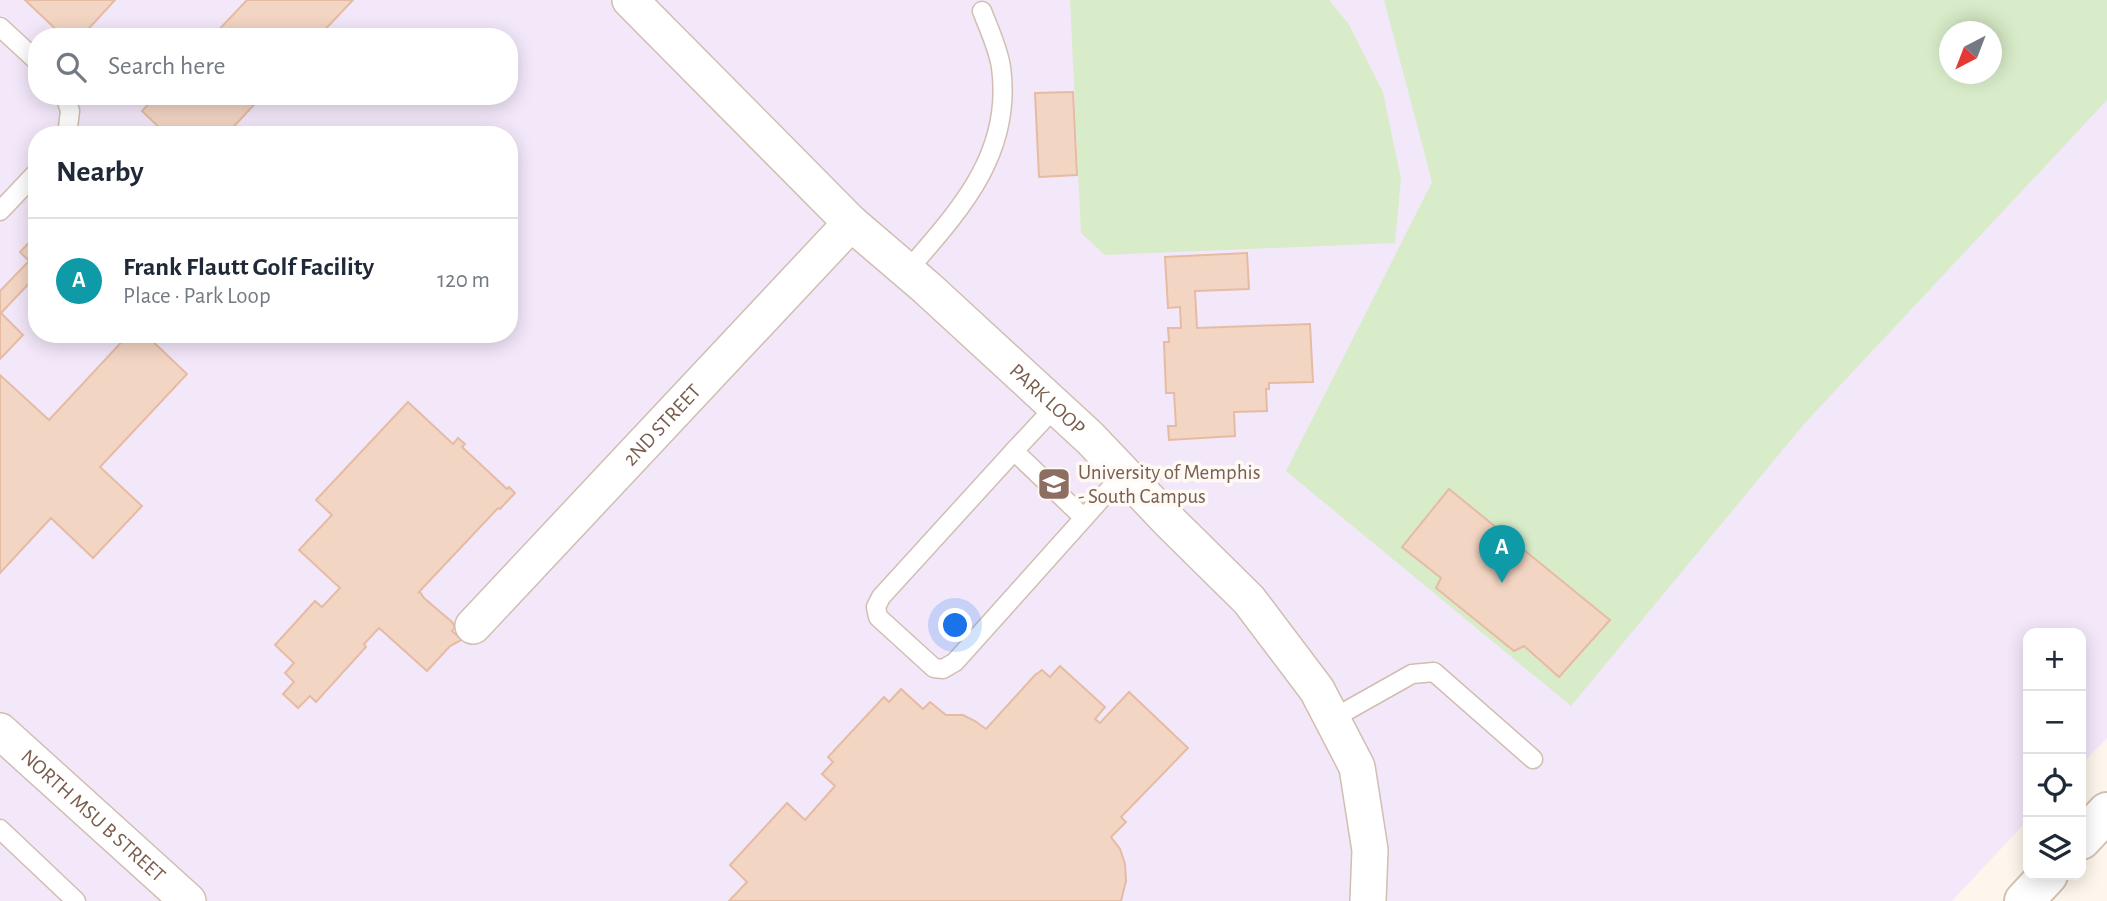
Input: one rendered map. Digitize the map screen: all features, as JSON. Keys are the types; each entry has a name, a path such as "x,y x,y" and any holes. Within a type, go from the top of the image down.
{"main road":[{"path":"2086,835 2107,812"},
{"path":"2024,901 2043,880"}],"street":[{"name":"PARK LOOP","path":"630,0 851,223 1056,406 1249,600 1317,690 1357,767 1370,850 1368,901"},
{"name":"2ND STREET","path":"473,626 851,223"},
{"name":"NORTH MSU B STREET","path":"0,731 188,901"}],"lane":[{"path":"907,271 964,203 994,151 1000,126 1001,67 982,11"},
{"path":"0,27 28,53"},
{"path":"68,105 68,126"},
{"path":"0,211 28,181"},
{"path":"1056,406 881,597 876,607 878,617 934,668 943,669 955,662 1124,473"},
{"path":"1014,451 1084,518"},
{"path":"1332,719 1412,674 1434,672 1533,759"},
{"path":"0,829 76,901"}],"shaded area":[{"name":"University of Memphis - South Campus","path":"0,0 2107,0 2107,738 2086,760 2086,628 2023,628 2023,825 1952,901 0,901"}],"green space":[{"path":"1070,0 1329,0 1348,23 1383,92 1401,179 1395,243 1105,255 1081,233"},
{"path":"1384,0 2107,0 2107,100 1804,424 1571,706 1286,471 1432,182"}],"building":[{"path":"25,0 115,0 89,28 55,28"},
{"path":"247,0 353,0 327,28 221,28"},
{"path":"1073,92 1077,175 1039,177 1035,93"},
{"path":"148,105 254,105 234,126 158,126 142,111"},
{"path":"28,244 28,260 20,252"},
{"path":"1247,253 1249,289 1195,291 1197,328 1310,324 1313,382 1269,383 1269,389 1266,389 1267,411 1234,412 1235,436 1169,440 1168,426 1176,426 1174,393 1166,393 1164,342 1169,342 1168,328 1181,328 1180,307 1168,308 1165,257"},
{"path":"28,262 28,284 1,313 23,335 0,359 0,291"},
{"path":"121,343 154,343 187,374 100,467 142,506 93,558 51,518 0,573 0,375 49,420"},
{"path":"408,402 453,444 458,438 465,444 462,447 507,489 509,487 515,493 418,593 452,622 455,627 452,631 461,639 465,638 450,646 427,671 379,628 364,644 366,647 316,702 310,696 298,708 283,694 294,682 285,673 294,663 275,645 315,601 322,607 340,588 299,550 332,515 316,500"},
{"path":"1449,489 1610,620 1559,677 1524,646 1514,651 1436,588 1441,578 1402,547"},
{"path":"1060,666 1105,707 1095,719 1100,723 1129,692 1188,748 1121,817 1126,822 1111,837 1120,849 1125,864 1126,881 1121,901 729,901 747,882 730,865 787,803 805,820 835,786 822,774 833,762 828,757 884,697 889,702 901,689 923,709 930,702 946,715 963,715 986,729 1035,675 1042,670 1050,677"}],"place":[{"name":"University of Memphis - South Campus","path":"1054,484"},
{"name":"Frank Flautt Golf Facility","path":"1502,583"}]}
